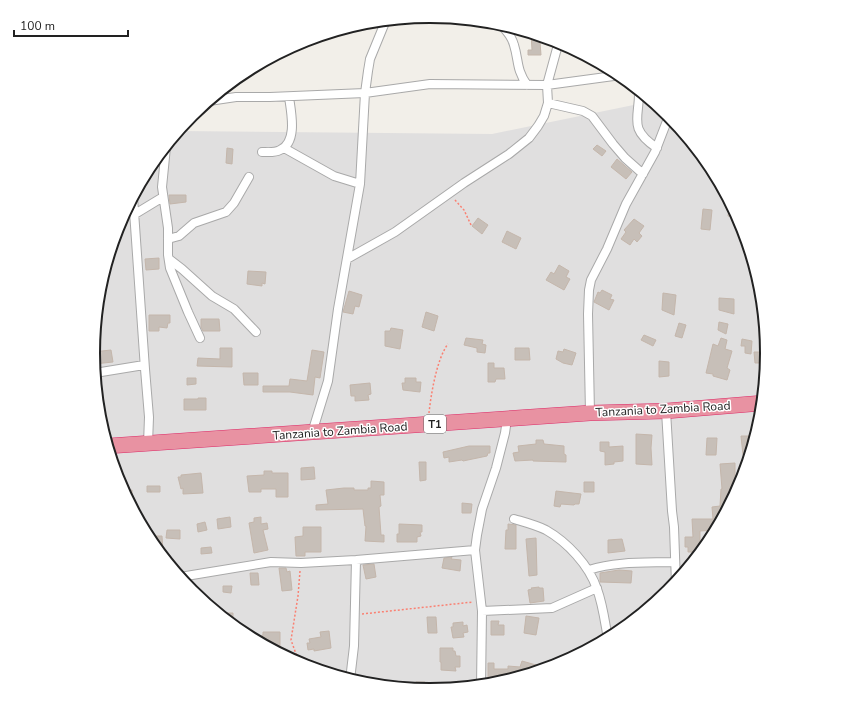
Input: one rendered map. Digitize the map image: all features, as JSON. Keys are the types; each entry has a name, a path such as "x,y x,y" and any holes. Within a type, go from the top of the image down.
{"highway":[{"name":"Tanzania to Zambia Road","path":"113,446 590,413 666,411 757,403"}],"street":[{"path":"312,433 328,381 338,309 360,184 365,93 370,59 383,27"},
{"path":"508,32 514,43 520,74 527,84"},
{"path":"347,259 394,232 509,154 529,138 544,116 548,103 547,85 557,48"},
{"path":"219,100 365,93 430,84 547,85 610,76"},
{"path":"262,152 279,151 288,144 292,132 293,122 289,97"},
{"path":"638,97 636,120 637,126 641,134 648,142 657,148"},
{"path":"548,103 583,111 592,116 624,158 643,174"},
{"path":"590,413 588,314 591,280 607,249 626,204 657,148 666,123"},
{"path":"284,148 334,176 360,184"},
{"path":"165,156 162,187 168,228 169,259 173,277 200,338"},
{"path":"168,239 179,236 194,223 226,212 234,203 249,177"},
{"path":"135,214 164,197"},
{"path":"134,207 148,411 148,444"},
{"path":"169,259 212,296 234,309 256,332"},
{"path":"101,371 144,365"},
{"path":"666,411 676,575"},
{"path":"481,680 482,611 475,550 482,509 496,468 507,419"},
{"path":"514,519 546,530 575,553 589,570 597,588 607,633"},
{"path":"187,576 271,562 300,563 356,560 475,550"},
{"path":"351,674 356,614 356,560"},
{"path":"589,570 607,564 675,562"},
{"path":"482,611 552,608 597,588"}],"path":[{"path":"449,194 464,210 471,224"},
{"path":"429,425 430,403 439,361 448,344"},
{"path":"297,656 291,640 298,596 300,563"},
{"path":"356,614 480,602"}],"shaded area":[{"path":"645,103 664,120 693,152 717,188 727,207 743,247 755,289 761,354 758,397 750,439 736,480 727,500 717,519 693,555 648,602 632,616 596,640 557,659 537,666 495,678 474,681 430,684 409,683 366,678 345,673 304,659 284,650 265,640 229,616 182,571 168,555 144,519 125,480 118,460 106,418 103,397 100,354 101,332 106,289 111,268 125,227 144,188 168,152 187,131 492,134"}],"building":[{"path":"531,39 540,42 541,55 528,55 528,50 532,50"},
{"path":"597,145 606,151 602,156 593,149"},
{"path":"227,148 233,149 232,164 226,163"},
{"path":"617,159 632,172 626,179 611,167"},
{"path":"169,195 186,195 186,202 170,204"},
{"path":"703,209 712,210 710,230 701,229"},
{"path":"478,218 488,225 482,234 472,226"},
{"path":"634,219 644,226 639,233 642,236 637,242 634,239 630,245 621,239 626,232 624,230"},
{"path":"507,231 521,238 516,249 502,242"},
{"path":"159,258 159,269 146,270 145,259"},
{"path":"559,265 569,271 566,277 570,279 564,290 546,280 551,272 554,274"},
{"path":"248,271 266,272 265,284 262,283 262,286 247,284"},
{"path":"602,290 612,295 610,299 614,300 609,310 594,302 598,292 600,293"},
{"path":"349,291 362,295 359,307 355,306 353,314 343,312"},
{"path":"663,293 676,295 674,315 662,310"},
{"path":"719,298 734,299 734,314 719,310"},
{"path":"426,312 438,316 434,331 422,327"},
{"path":"149,315 170,315 170,323 168,323 167,328 159,327 159,331 149,331"},
{"path":"201,319 219,319 220,331 203,331 201,327"},
{"path":"719,322 728,324 726,334 718,330"},
{"path":"679,323 686,325 682,338 675,336"},
{"path":"391,328 403,330 400,349 385,346 385,331 390,331"},
{"path":"644,335 656,340 653,346 641,340"},
{"path":"466,338 483,340 482,344 486,345 485,353 477,352 477,348 464,345"},
{"path":"721,338 727,340 725,349 732,351 727,368 730,370 727,380 713,376 713,374 706,373 713,344 718,346"},
{"path":"742,339 752,341 751,354 745,353 745,346 741,346"},
{"path":"220,348 232,348 232,367 197,366 198,358 220,359"},
{"path":"515,348 529,348 530,360 515,360"},
{"path":"564,349 576,353 572,365 563,363 556,359 558,351 563,352"},
{"path":"111,350 113,362 100,363 100,351"},
{"path":"312,350 324,352 320,378 315,377 313,395 290,392 263,392 263,386 289,386 290,379 307,381"},
{"path":"754,352 760,352 761,363 755,363"},
{"path":"659,361 669,362 669,376 659,377"},
{"path":"488,363 494,363 494,368 504,368 505,379 496,379 495,382 488,382"},
{"path":"243,373 258,373 258,385 244,385"},
{"path":"187,378 196,378 196,384 187,385"},
{"path":"405,378 416,378 416,382 421,382 420,392 403,390 402,383 405,383"},
{"path":"370,383 371,394 368,395 369,400 355,401 355,396 351,396 350,385"},
{"path":"206,398 206,410 184,410 184,399"},
{"path":"636,434 652,435 652,465 636,464"},
{"path":"741,436 749,436 750,440 745,455 743,455"},
{"path":"707,438 717,438 716,455 706,455"},
{"path":"536,440 543,440 544,444 564,446 566,462 533,460 515,461 513,453 519,452 518,446 536,444"},
{"path":"600,442 609,442 609,447 623,446 623,461 605,465 605,452 600,451"},
{"path":"469,446 490,446 490,453 488,453 487,456 463,461 449,462 449,457 444,458 443,452"},
{"path":"419,462 426,462 426,480 420,481"},
{"path":"735,463 735,476 737,476 736,480 717,519 709,530 700,531 700,544 695,552 688,552 688,547 685,547 685,537 693,537 692,519 713,519 712,507 720,506 722,489 720,464"},
{"path":"314,467 315,479 301,480 301,468"},
{"path":"264,471 272,471 272,473 288,473 288,497 276,497 276,489 261,489 261,492 249,492 247,476 264,475"},
{"path":"201,473 203,493 183,494 183,488 181,489 178,477 181,477 181,475"},
{"path":"371,481 384,482 384,495 380,495 381,506 379,507 381,535 384,535 384,542 365,541 366,526 363,509 316,510 316,505 328,504 326,490 354,488 354,490 368,490 368,488 371,488"},
{"path":"584,482 594,482 594,492 584,492"},
{"path":"147,486 160,486 160,492 147,492"},
{"path":"556,491 581,494 579,504 561,504 560,507 554,506"},
{"path":"462,503 472,504 471,513 462,513"},
{"path":"230,517 231,527 218,529 217,519"},
{"path":"261,517 261,524 267,523 268,529 263,530 268,550 254,553 249,523 254,522 254,518"},
{"path":"205,522 207,530 198,532 197,524"},
{"path":"399,524 422,525 422,532 420,532 421,536 417,537 417,542 397,542"},
{"path":"508,524 516,525 516,549 505,549 506,530 508,530"},
{"path":"303,527 321,527 321,552 305,552 305,556 296,556 295,537 303,536"},
{"path":"167,530 180,530 180,539 166,538"},
{"path":"162,536 163,547 156,537"},
{"path":"536,538 537,575 529,576 526,539"},
{"path":"622,539 625,551 608,553 608,540"},
{"path":"211,547 212,553 201,554 201,548"},
{"path":"452,557 451,559 461,560 460,571 442,568 444,558"},
{"path":"374,564 376,577 366,579 363,565"},
{"path":"279,568 286,568 287,572 290,571 292,590 282,591"},
{"path":"619,570 632,571 631,583 600,582 600,573"},
{"path":"250,573 258,573 259,585 251,585"},
{"path":"223,586 232,586 231,593 223,592"},
{"path":"539,587 543,588 544,601 530,603 528,590"},
{"path":"226,613 233,613 233,619"},
{"path":"526,616 539,618 536,635 524,633"},
{"path":"427,617 436,617 437,633 428,633"},
{"path":"491,621 499,621 498,625 504,625 504,635 491,635"},
{"path":"463,622 463,626 467,625 468,632 463,633 464,637 453,638 451,627 453,627 453,623"},
{"path":"329,631 331,648 314,651 314,649 308,650 307,643 310,643 309,639 321,637 320,632"},
{"path":"263,632 280,632 280,647 262,638"},
{"path":"440,648 453,648 456,656 460,656 460,667 455,667 456,671 441,670"},
{"path":"522,661 536,665 535,667 516,673 488,679 488,663 494,663 494,669 508,669 508,666 520,667"},
{"path":"416,682 425,682 425,684 416,683"}]}
